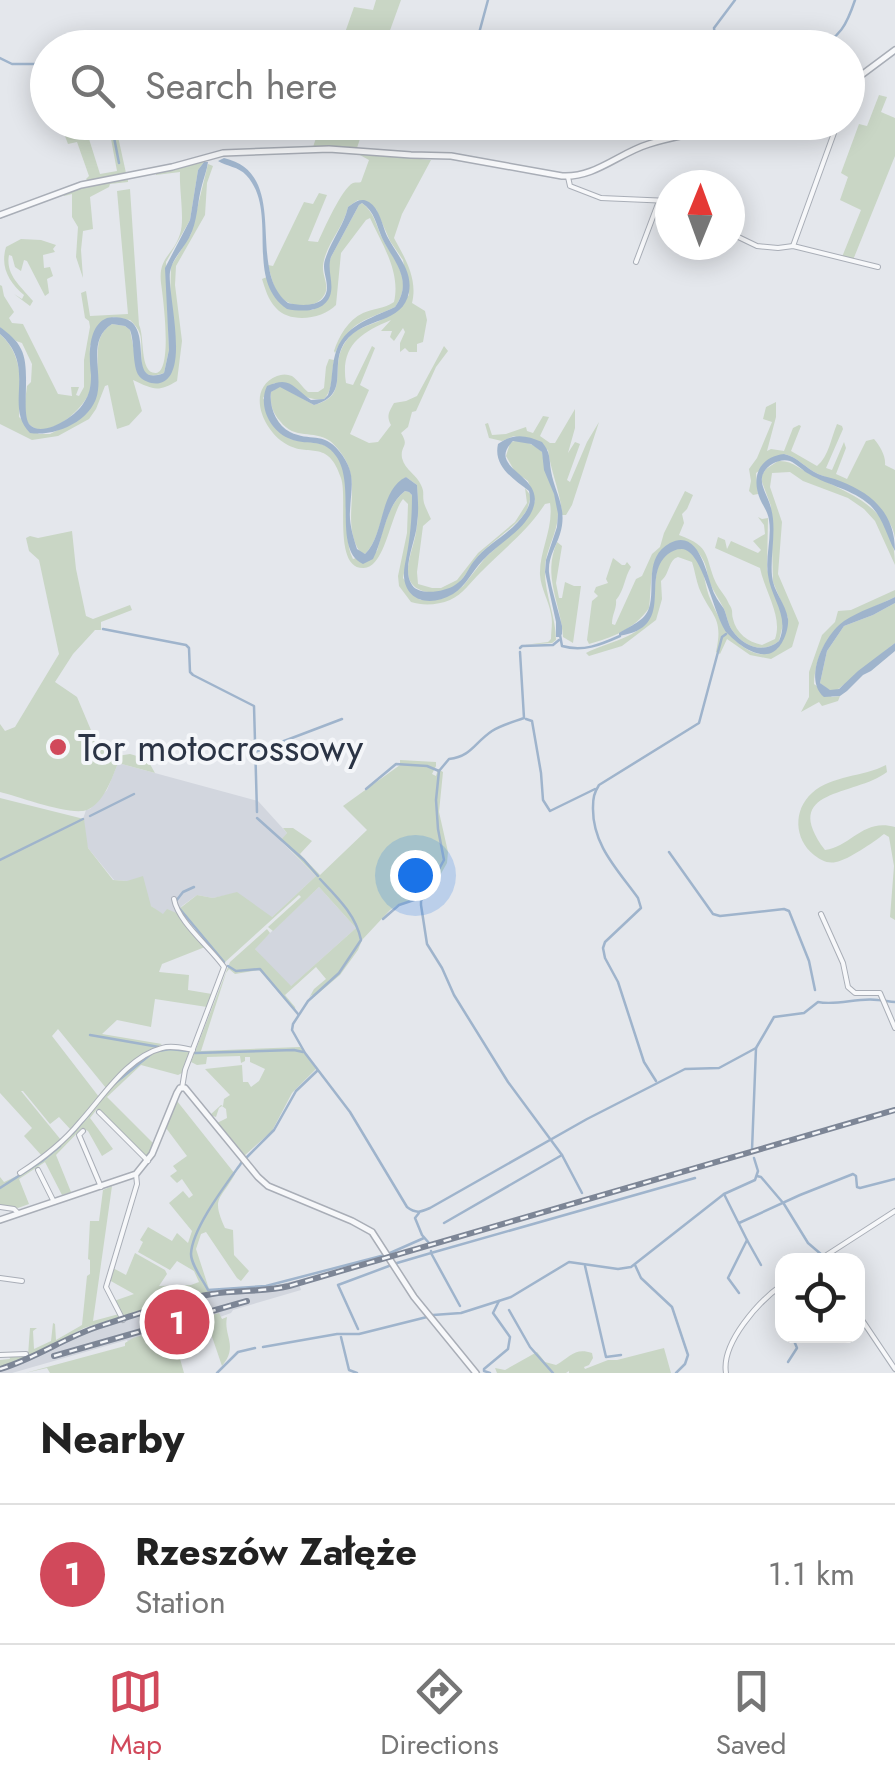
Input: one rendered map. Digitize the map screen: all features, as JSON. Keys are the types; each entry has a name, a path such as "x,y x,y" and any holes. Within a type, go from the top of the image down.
{"street":[{"path":"865,72 895,50"},
{"path":"0,215 81,184 172,167 223,152 330,148 451,156 568,177 588,173 650,143 665,140"},
{"path":"793,246 831,140"},
{"path":"568,177 570,186 601,198 655,199"},
{"path":"636,262 655,212"},
{"path":"745,239 764,247 793,246 878,267"},
{"path":"0,1220 136,1174 148,1161 182,1088 224,966 182,917 174,899"},
{"path":"821,914 843,963 848,987 855,992 880,993 895,1028"},
{"path":"20,1174 47,1156 137,1062 163,1047 193,1050"},
{"path":"182,1088 268,1186 372,1232 414,1297 476,1373"},
{"path":"98,1112 148,1161"},
{"path":"83,1131 79,1135 101,1187"},
{"path":"38,1170 54,1202"},
{"path":"124,1320 106,1287 136,1174"},
{"path":"0,1207 14,1209 18,1214"},
{"path":"836,1253 895,1211"},
{"path":"0,1278 22,1281"},
{"path":"726,1373 730,1346 775,1290"},
{"path":"865,1326 895,1369"},
{"path":"0,1355 26,1354"}],"shaded area":[{"path":"118,763 258,801 287,833 281,841 316,876 271,918 237,893 213,898 197,895 182,906 178,915 163,915 127,881 114,880 85,840 86,810 107,790"},
{"path":"319,887 356,928 290,987 254,948"},
{"path":"298,1280 301,1290 220,1317 129,1344 127,1340 12,1373 0,1373 0,1367 93,1325 201,1294"}],"green space":[{"path":"376,0 401,0 390,30 346,30 354,7 373,10"},
{"path":"879,95 887,97 881,112 895,118 895,156 853,260 842,257 861,210 840,200 848,177 841,173 853,140 865,140"},
{"path":"66,140 89,140 100,174 117,171 111,140 119,140 126,173 88,181 77,142 68,144"},
{"path":"315,140 360,140 357,148 313,147"},
{"path":"359,153 431,160 402,214 394,238 412,277 412,303 425,311 423,342 417,344 417,352 405,348 400,352 403,328 394,341 390,337 392,331 381,331 391,320 355,342 345,370 346,383 353,385 372,346 375,348 360,385 369,390 350,434 369,443 378,442 391,425 389,414 394,403 417,396 444,346 448,351 412,412 408,427 401,433 405,441 402,458 421,485 431,519 423,526 418,584 441,588 457,580 478,553 515,522 527,503 525,488 531,496 522,517 482,552 457,585 443,591 423,591 409,578 418,520 417,485 406,477 397,485 371,546 365,554 360,552 352,527 351,477 341,453 324,438 286,427 271,404 271,392 280,386 314,405 332,396 339,357 347,340 386,317 409,295 403,260 376,209 358,200 348,207 327,251 323,297 308,306 295,305 284,300 274,285 268,265 273,266 304,202 313,204 319,193 327,195 308,241 318,242 344,192 353,183 361,182 369,160"},
{"path":"202,161 190,220 166,262 169,350 164,373 147,374 138,330 130,320 113,317 90,346 91,387 83,403 57,425 38,429 30,425 25,407 32,364 22,343 0,327 0,285 14,312 9,318 12,323 23,324 58,394 72,396 71,387 79,387 79,396 84,387 90,327 81,293 86,291 90,316 128,314 117,191 130,189 139,325 147,367 156,373 161,369 166,347 162,267 177,241 182,221 180,172 156,172"},
{"path":"208,164 213,166 207,183 205,215 176,266 182,341 177,381 155,388 133,380 142,411 129,425 117,429 108,385 89,419 58,436 32,440 0,424 0,334 17,362 19,417 39,434 50,434 81,418 96,378 101,335 112,324 130,330 139,376 168,378 171,266 191,234"},
{"path":"128,178 128,182 110,184 90,197 93,229 83,231 83,278 76,257 78,227 72,217 72,194 63,193"},
{"path":"362,203 397,263 403,288 395,307 353,328 335,353 341,334 353,320 394,302 393,269 370,218 341,253 336,305 323,314 298,318 282,313 271,301 262,279 267,277 282,304 313,310 331,292 331,257"},
{"path":"21,239 56,245 55,252 43,255 44,268 50,267 53,276 47,279 49,293 45,296 27,261 24,260 21,271 9,255 12,275 33,301 30,306 14,294 22,299 24,295 10,279 4,261 6,247"},
{"path":"329,359 334,360 332,381 324,399 306,397 274,383 263,398 290,439 321,444 341,464 353,559 377,551 394,503 405,491 412,495 412,532 403,578 420,600 439,599 463,586 485,558 519,527 535,501 528,481 515,472 506,456 510,443 526,442 542,452 558,514 545,569 556,640 524,645 551,639 552,617 540,575 550,503 463,591 445,602 411,602 399,586 407,533 408,504 403,499 377,560 363,568 354,565 345,545 343,488 336,466 324,453 286,444 270,430 261,410 262,390 279,375 292,376 308,392 324,388"},
{"path":"776,402 767,451 784,451 793,428 799,425 791,451 817,466 827,452 837,424 843,429 826,468 832,470 844,442 846,448 836,474 847,479 866,441 874,439 885,465 895,470 895,538 888,520 865,496 789,455 784,454 756,473 758,494 749,491 749,469 772,422 763,419 766,407"},
{"path":"575,409 568,453 575,442 580,444 567,480 570,482 599,422 572,505 562,515 548,450 514,436 502,441 489,438 485,424 488,423 492,435 526,427 533,433 543,416 549,417 540,436 555,443"},
{"path":"778,461 792,464 871,507 888,530 895,565 875,521 864,509 790,472 772,473 770,487 782,522 778,574 799,623 792,647 771,659 750,655 727,639 720,654 716,652 715,617 699,588 692,562 678,557 661,581 662,599 656,620 622,646 589,656 586,653 631,634 646,623 653,607 658,567 668,552 680,549 697,557 712,604 736,641 757,654 778,648 788,618 773,582 771,506 762,475"},
{"path":"685,491 693,495 682,514 684,523 679,535 702,548 737,629 747,639 762,645 775,639 777,622 760,568 715,548 718,537 725,540 727,549 731,541 758,553 761,550 753,541 765,534 758,517 768,518 767,569 784,620 779,641 760,648 737,636 702,558 691,546 678,542 659,553 651,578 649,608 637,622 589,644 592,601 598,596 594,592 596,587 608,583 613,558 631,567 616,600 612,624 615,625 636,579 660,547"},
{"name":"Tor motocrossowy","path":"72,531 86,616 93,619 130,605 132,610 101,622 101,630 95,630 73,654 55,682 77,697 96,742 111,757 130,754 147,759 155,773 118,763 98,802 79,811 0,792 0,724 5,731 15,727 59,654 39,560 29,551 26,538"},
{"path":"557,542 562,546 556,583 559,598 565,582 581,586 573,643 563,637 552,578"},
{"path":"895,590 895,597 851,619 830,637 822,650 814,684 832,697 840,696 838,701 822,706 819,702 801,712 809,697 809,672 822,635 835,622 838,611 851,610"},
{"path":"895,603 895,643 835,691 820,683 827,651 844,626"},
{"path":"400,760 436,762 432,774 436,776 438,769 443,772 439,812 447,863 428,897 390,910 362,940 340,975 309,998 326,979 316,967 285,995 296,1012 259,970 235,974 229,969 226,973 201,1051 300,1047 316,1069 292,1093 272,1131 244,1156 217,1123 227,1118 226,1109 222,1106 216,1117 210,1115 230,1095 205,1069 242,1065 243,1082 251,1087 265,1069 250,1062 250,1057 241,1063 240,1056 207,1057 206,1064 191,1062 230,962 267,929 270,933 255,949 291,986 356,928 319,887 273,931 268,927 299,895 224,963 179,909 197,895 213,898 237,892 272,917 316,876 281,840 287,833 283,828 293,828 312,841 300,854 320,875 367,830 343,806 400,765"},
{"path":"886,765 887,772 873,780 826,797 811,815 813,830 825,850 874,826 895,827 895,920 890,917 894,866 889,837 884,834 847,858 830,862 807,848 798,824 801,808 820,787"},
{"path":"0,798 84,819 88,848 113,880 143,876 151,906 163,914 167,909 179,914 205,947 162,964 159,972 189,975 188,990 212,994 207,1007 155,999 151,1027 117,1020 102,1034 162,1044 138,1058 106,1088 58,1029 52,1036 99,1097 71,1130 59,1117 50,1124 21,1091 61,1140 42,1156 24,1136 32,1128 0,1093"},
{"path":"167,1048 189,1050 182,1073 141,1065 107,1097 154,1144 147,1158 97,1109 90,1118 113,1149 102,1156 88,1131 82,1128 56,1155 71,1192 62,1195 45,1162 19,1179 29,1204 18,1208 0,1205 0,1177 4,1182 46,1157 118,1079"},
{"path":"177,1101 235,1174 218,1204 225,1228 233,1230 234,1255 249,1271 241,1281 237,1278 206,1232 201,1234 196,1249 210,1292 122,1316 114,1301 134,1294 109,1280 113,1268 126,1275 135,1253 165,1270 167,1274 159,1286 199,1282 194,1271 177,1261 170,1270 138,1252 148,1227 172,1241 177,1233 188,1243 192,1231 169,1203 183,1191 189,1198 193,1195 182,1179 177,1183 170,1176 177,1171 173,1166 187,1156 166,1128"},
{"path":"112,1186 93,1321 119,1314 120,1317 84,1328 31,1356 0,1367 0,1360 10,1359 9,1356 28,1355 30,1328 37,1328 33,1331 34,1349 51,1341 53,1323 56,1340 82,1325 90,1274 90,1221 99,1221 103,1190"},
{"path":"219,1313 222,1319 227,1317 230,1347 222,1366 208,1325 179,1331 181,1337 175,1341 184,1373 50,1373 47,1368 25,1373 125,1346 133,1338"},
{"path":"664,1348 671,1373 497,1373 495,1368 505,1370 537,1352 545,1362 556,1365 581,1351 592,1353 585,1369"}],"water":[{"path":"224,158 245,167 257,183 263,202 269,268 275,288 288,303 312,304 326,295 326,257 348,207 358,201 366,201 376,209 406,269 410,284 405,303 345,342 338,361 336,387 326,400 314,405 280,387 271,392 274,415 285,429 327,441 345,459 352,480 350,520 357,549 365,554 371,546 391,492 406,477 417,485 416,531 408,563 412,585 426,592 455,585 480,555 520,520 529,505 529,491 501,465 498,444 520,436 542,442 563,516 549,567 562,626 560,637 556,637 545,572 558,514 542,452 531,444 513,441 506,459 532,489 532,511 523,525 483,560 453,594 424,601 410,593 406,585 412,513 409,492 405,491 393,505 373,559 363,564 354,557 346,531 345,483 336,456 325,446 295,441 275,429 267,416 265,393 267,386 286,383 311,400 324,399 330,390 339,345 359,324 395,307 403,288 400,271 372,214 362,203 331,257 329,299 313,310 287,309 274,296 267,280 256,190 243,172 218,161"},
{"path":"208,162 194,225 170,272 176,350 169,377 160,383 141,378 135,366 130,330 112,324 100,338 98,390 90,410 62,429 30,433 19,411 17,360 0,334 0,327 21,349 26,368 27,420 36,428 59,424 83,404 90,386 93,335 107,318 132,323 138,331 145,372 164,373 169,350 165,268 190,220 198,170"},
{"path":"784,454 872,499 887,516 895,551 870,505 790,461 779,461 762,476 773,516 773,582 788,619 777,650 756,653 727,633 702,571 689,552 682,549 670,553 660,564 653,612 647,623 637,631 619,636 647,613 656,557 670,543 681,540 696,548 737,636 760,648 779,641 781,615 767,568 769,520 756,483 763,464"},
{"path":"895,597 895,603 844,626 827,651 820,683 830,690 839,689 895,643 895,651 840,696 824,697 815,680 829,636 850,617"}],"waterway":[{"path":"480,30 488,0"},
{"path":"714,30 735,0"},
{"path":"841,30 855,0"},
{"path":"0,58 12,64 30,64"},
{"path":"115,140 119,163"},
{"path":"103,629 186,645 193,675 254,706 257,812"},
{"path":"656,1081 644,1062 618,982 605,958 605,942 641,908 602,845 594,821 594,798 599,785 699,723 726,634"},
{"path":"560,635 562,646 577,648 620,636"},
{"path":"520,648 553,645 559,640"},
{"path":"444,1223 562,1155 508,1082 454,995 427,944 421,905 444,860 436,800 439,771 449,759 468,752 492,731 524,718 520,652"},
{"path":"255,752 342,719"},
{"path":"526,719 532,721 543,800 550,811 595,789"},
{"path":"366,789 396,764 427,766 439,771"},
{"path":"90,816 134,794"},
{"path":"257,818 318,876"},
{"path":"0,860 83,819"},
{"path":"669,852 713,914 789,911 809,961 815,990"},
{"path":"320,879 350,914 361,940 339,973 308,1001 292,1030 413,1211 430,1208 587,1119 685,1069 719,1068 756,1048"},
{"path":"176,901 194,887"},
{"path":"383,919 399,905 420,898"},
{"path":"179,908 224,962"},
{"path":"228,966 236,971 260,969 298,1014"},
{"path":"752,1150 756,1048 774,1017 804,1013 818,1002 895,1002"},
{"path":"90,1035 159,1047"},
{"path":"158,1051 189,1051"},
{"path":"195,1053 303,1052"},
{"path":"114,1084 151,1054"},
{"path":"246,1158 274,1130 296,1091 317,1071"},
{"path":"73,1133 90,1113"},
{"path":"0,1188 60,1146"},
{"path":"562,1155 582,1193"},
{"path":"433,1315 461,1313 511,1297 569,1262 618,1269 631,1267 724,1194 755,1180 758,1171 754,1158"},
{"path":"242,1162 211,1206 193,1243 193,1263 208,1290 266,1286 385,1255"},
{"path":"739,1223 853,1174 860,1188 895,1179"},
{"path":"757,1176 784,1204 808,1243 820,1253"},
{"path":"460,1306 431,1253 695,1178"},
{"path":"724,1194 747,1240 728,1278 739,1293"},
{"path":"419,1213 415,1218 429,1243"},
{"path":"390,1253 424,1238"},
{"path":"747,1240 761,1265"},
{"path":"358,1329 338,1285 431,1251"},
{"path":"635,1265 641,1278 672,1307 688,1355 676,1373"},
{"path":"585,1266 606,1357 621,1355"},
{"path":"490,1373 484,1369 508,1349 510,1337 493,1313 499,1301"},
{"path":"509,1310 530,1347 553,1373"},
{"path":"263,1347 359,1334 427,1317"},
{"path":"341,1337 349,1370 357,1373"},
{"path":"788,1362 797,1348 795,1343"},
{"path":"217,1373 238,1352 255,1348"}],"railway":[{"path":"0,1369 87,1331 169,1304 212,1294 289,1286 895,1110"},
{"path":"54,1356 247,1301"}],"place":[{"name":"Tor motocrossowy","path":"58,747"},
{"name":"Rzeszów Załęże","path":"177,1322"}]}
